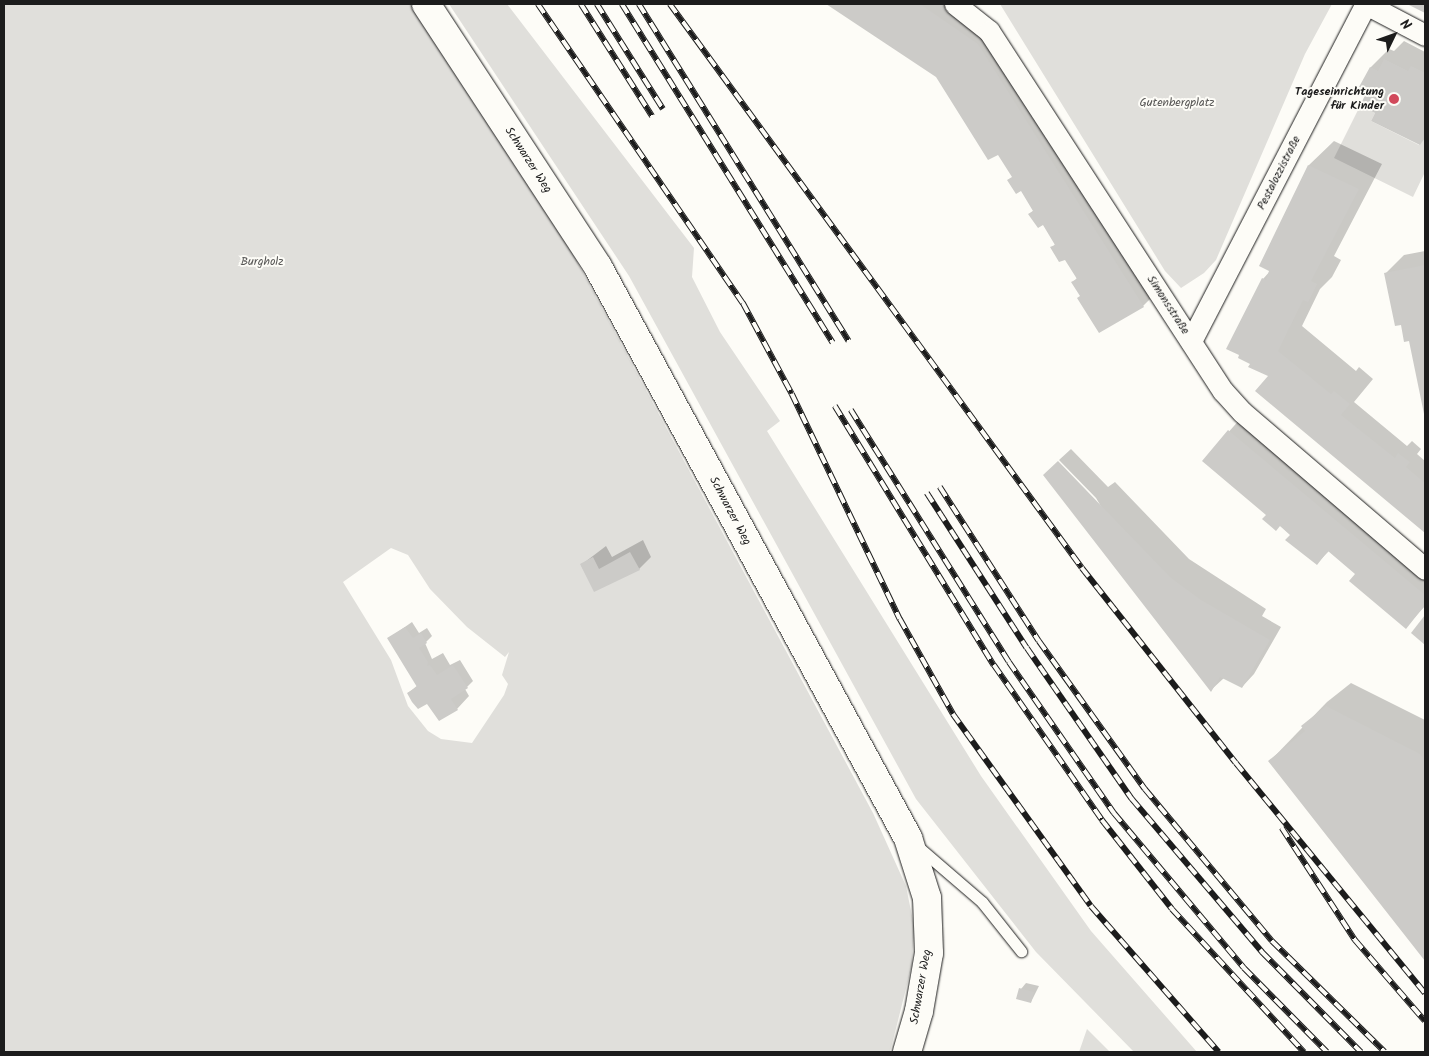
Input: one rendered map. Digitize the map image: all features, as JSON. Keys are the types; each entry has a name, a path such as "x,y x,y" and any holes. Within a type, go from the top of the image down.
{"street":[{"name":"Schwarzer Weg","path":"426,4 598,267 908,838 927,898 929,953 919,1011 907,1052"},
{"name":"Simonsstraße","path":"955,4 989,31 1224,392 1242,412 1425,569"},
{"name":"Pestalozzistraße","path":"1191,341 1366,4"},
{"path":"1366,4 1425,35"}],"lane":[{"path":"908,838 982,902 1022,951"}],"green space":[{"name":"Burgholz","path":"4,4 411,4 567,243 873,813 906,886 914,926 912,965 890,1052 4,1052","holes":["391,548 408,555 430,589 467,627 505,657 509,652 502,675 508,684 504,695 472,743 441,739 428,731 408,706 391,660 343,582"]},
{"path":"449,4 507,4 694,248 692,277 720,332 780,421 767,431 981,776 1091,931 1197,1052 1134,1052 1036,952 916,799 629,276"},
{"name":"Gutenbergplatz","path":"1000,4 1332,4 1305,54 1216,260 1204,273 1181,288 1165,271"},
{"path":"1360,106 1375,113 1371,121 1419,145 1425,138 1425,172 1413,197 1334,158"},
{"path":"1087,1029 1110,1052 1079,1052"}],"building":[{"path":"826,4 920,4 978,44 1144,307 1099,333 1077,298 1080,296 1071,282 1077,279 1065,260 1059,262 1050,247 1055,245 1043,225 1038,228 1028,214 1033,211 1021,191 1016,194 1007,180 1012,177 998,155 988,160 936,77"},
{"path":"1407,4 1425,4 1425,13"},
{"name":"Tageseinrichtung für Kinder","path":"1384,59 1408,71 1411,66 1425,73 1425,138 1420,145 1371,121 1375,113 1360,106 1367,91 1359,87 1370,67 1378,71"},
{"path":"1308,165 1359,189 1311,281 1317,284 1308,302 1303,300 1278,351 1331,394 1334,391 1350,404 1341,415 1395,458 1398,453 1410,462 1406,467 1425,483 1425,533 1255,391 1268,376 1248,367 1250,364 1238,358 1239,355 1226,349 1262,278 1266,280 1269,271 1259,266"},
{"path":"1425,265 1424,414 1409,341 1404,342 1401,325 1395,326 1384,273"},
{"path":"1228,430 1425,595 1425,605 1406,629 1349,581 1355,574 1328,551 1317,565 1285,540 1290,535 1280,526 1276,531 1262,519 1266,515 1202,461"},
{"path":"1058,461 1171,578 1201,600 1270,640 1242,688 1220,677 1211,692 1043,475"},
{"path":"630,552 640,570 594,592 580,564 593,557 599,569"},
{"path":"1425,615 1425,645 1411,633"},
{"path":"405,627 413,638 421,633 427,643 419,648 428,662 427,666 430,665 437,675 453,665 468,688 451,699 458,710 439,721 427,704 418,709 412,702 407,693 417,687 387,638"},
{"path":"1326,706 1420,754 1425,761 1425,961 1268,761 1305,731 1301,726"},
{"path":"1019,988 1034,992 1031,1003 1016,999"}],"railway":[{"path":"538,4 743,303 792,394 900,619 953,714 1091,906 1219,1052"},
{"path":"581,4 652,116"},
{"path":"597,4 663,109"},
{"path":"622,4 833,343"},
{"path":"639,4 849,341"},
{"path":"670,4 1082,568 1236,763 1425,993"},
{"path":"835,406 994,665 1102,820 1172,909 1304,1052"},
{"path":"851,410 1009,662 1114,813 1244,968 1327,1052"},
{"path":"940,487 1039,641 1145,789 1272,941 1385,1052"},
{"path":"927,493 1027,648 1132,799 1262,952 1361,1052"},
{"path":"1282,828 1355,940 1425,1021"}],"place":[{"name":"Tageseinrichtung für Kinder","path":"1394,99"}]}
